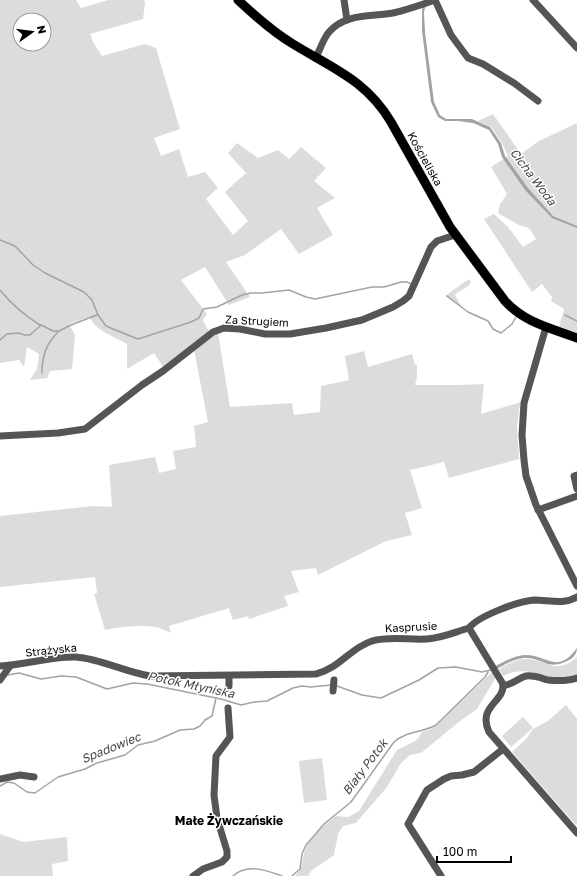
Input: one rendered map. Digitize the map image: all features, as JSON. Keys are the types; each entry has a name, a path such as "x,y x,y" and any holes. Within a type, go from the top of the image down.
{"main road":[{"name":"Kościeliska","path":"238,0 277,33 354,80 368,93 382,108 392,124 455,235 506,303 524,317 577,338"}],"street":[{"path":"344,0 347,20"},
{"path":"316,58 327,34 332,28 347,20 358,17 392,13 433,0 452,34 468,58 483,64 514,83 538,101"},
{"path":"532,0 577,48"},
{"name":"Za Strugiem","path":"0,436 58,433 84,429 213,332 224,328 240,329 265,334 284,334 326,328 362,320 393,307 409,296 431,247 437,241 455,235"},
{"path":"546,327 526,394 522,429 522,446 525,471 538,510 577,586"},
{"path":"577,475 574,476 577,489"},
{"path":"538,510 577,496"},
{"name":"Kasprusie","path":"150,676 316,674 334,667 359,647 374,641 446,636 469,628 472,624 489,615 518,603 535,600 564,602 577,597"},
{"path":"469,628 503,686 502,692 489,709 486,721 489,732 577,833"},
{"name":"Strążyska","path":"0,666 76,657 133,673 150,676"},
{"path":"2,677 10,666"},
{"path":"229,676 229,686"},
{"path":"503,686 529,676 565,681 577,678"},
{"path":"334,680 334,691"},
{"path":"193,876 203,869 222,862 227,858 227,851 215,810 214,795 216,756 230,737 228,708"},
{"path":"441,876 408,824 427,790 451,776 474,772 503,749"},
{"path":"0,779 20,775 34,777"}],"shaded area":[{"path":"0,0 76,0 81,8 108,0 144,0 145,4 143,19 90,34 102,56 145,44 156,48 180,129 154,138 161,156 179,149 188,177 205,172 218,188 206,199 233,235 248,221 225,192 246,173 228,153 237,143 258,158 278,150 289,159 301,147 326,168 314,181 335,198 317,208 333,235 299,254 281,229 245,255 226,262 250,297 229,305 205,267 181,280 207,314 203,320 209,332 164,368 154,353 127,369 127,344 100,329 92,322 90,317 69,324 75,335 72,369 50,371 47,378 30,380 37,369 39,354 27,347 24,367 19,360 0,363"},
{"path":"424,0 427,0 424,12 425,32 434,102 440,115 446,119 472,119 490,127 501,143 505,156 528,188 553,216 577,226 577,228 552,218 525,190 502,157 498,144 489,130 473,123 445,121 438,117 431,102 422,31 422,11"},
{"path":"493,114 521,154 539,141 577,123 577,334 559,327 564,309 551,301 552,297 542,284 532,292 484,219 494,214 508,227 523,247 536,239 529,228 519,225 498,213 500,204 507,194 491,167 508,156 502,143 491,127 478,121"},
{"path":"469,279 471,282 470,284 455,295 462,308 445,296"},
{"path":"218,333 230,407 292,403 294,415 320,412 321,386 349,380 345,356 364,351 368,367 412,354 415,365 417,365 415,385 484,384 481,414 521,402 517,428 519,459 449,478 444,462 410,470 422,508 405,513 412,535 386,541 318,575 316,568 291,571 299,592 284,596 288,606 249,619 248,616 233,620 229,608 169,626 171,633 160,628 147,626 105,630 94,594 97,593 95,577 0,587 0,516 93,506 112,507 109,465 155,457 159,473 176,469 173,451 196,447 194,426 208,422 194,350"},
{"path":"577,648 573,657 555,665 530,658 524,658 512,661 495,670 493,667 521,655 533,656 552,662 558,662 570,656"},
{"path":"577,657 577,675 568,677 552,677 522,671 503,676 499,669 521,659 532,659 550,665 562,666"},
{"path":"492,672 496,677 477,709 421,753 410,755 401,763 387,787 356,823 343,826 338,834 334,855 311,871 308,876 295,876 302,866 306,848 319,830 336,816 348,817 359,811 397,750 417,740 422,732 436,726"},
{"path":"566,705 577,719 576,825 512,752 526,739 533,729 548,721"},
{"path":"523,717 533,728 511,747 502,736"},
{"path":"322,758 327,800 304,803 299,761"},
{"path":"0,834 23,842 67,837 68,861 52,864 53,876 0,876"}],"waterway":[{"path":"0,240 15,246 33,265 45,273 84,292 92,300 98,315 106,326 138,339 191,322 199,318 203,309 217,307 242,295 251,293 289,290 315,299 372,287 384,287 401,282 411,284"},
{"path":"0,290 18,309 40,325"},
{"path":"447,296 468,312 488,321 493,329 501,333 512,324 516,317"},
{"path":"0,340 7,334 18,333 30,335 41,325 53,331 59,331 97,315"},
{"path":"565,315 577,321"},
{"path":"42,373 46,351 50,341 58,332"},
{"name":"Potok Młyniska","path":"337,686 362,695 381,698 419,680 438,668 456,667 482,672 491,670"},
{"name":"Biały Potok","path":"292,876 300,869 302,854 306,845 324,824 351,802 394,742 399,738 436,725 485,677 488,672"},
{"name":"Potok Młyniska","path":"8,675 19,673 41,679 61,676 76,677 107,689 133,683 147,684 221,699 241,705 267,701 293,688 302,686 311,687 331,685"},
{"name":"Spadowiec","path":"0,786 7,782 14,783 27,792 35,793 58,777 125,755 138,745 155,741 180,730 194,729 212,716 216,698"},
{"name":"Biały Potok","path":"233,876 238,872 250,869 263,870 282,876"}],"district":[{"name":"Małe Żywczańskie","path":"229,821"}],"water label":[{"name":"Cicha Woda","path":"533,177"}]}
